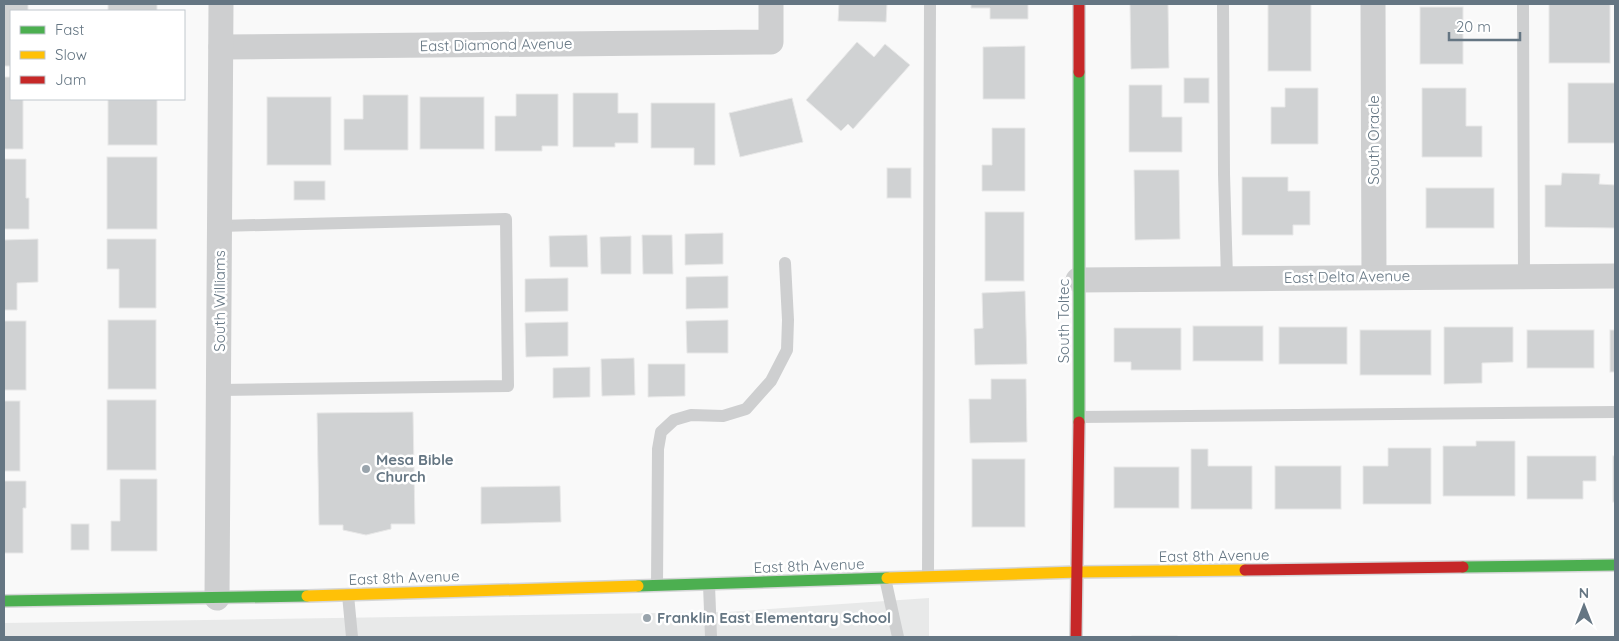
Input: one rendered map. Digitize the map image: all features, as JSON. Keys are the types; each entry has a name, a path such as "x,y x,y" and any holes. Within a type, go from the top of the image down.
{"street":[{"name":"South Williams","path":"217,598 221,4"},
{"name":"East Diamond Avenue","path":"221,48 772,42 771,4"},
{"name":"South Toltec","path":"1076,637 1079,417 1080,4"},
{"name":"South Oracle","path":"1373,4 1374,277"},
{"name":"East Delta Avenue","path":"1078,280 1615,276"},
{"name":"East 8th Avenue","path":"4,600 348,595 1078,572 1615,565"}],"lane":[{"path":"928,576 930,4"},
{"path":"1223,4 1227,278"},
{"path":"1524,4 1524,276"},
{"path":"219,390 508,386 506,218 220,226"},
{"path":"657,585 658,449 661,432 674,420 691,415 723,416 746,409 771,381 787,350 788,320 785,263"},
{"path":"1079,417 1615,412"},
{"path":"884,578 898,637"},
{"path":"709,585 712,637"},
{"path":"348,595 352,637"}],"shaded area":[{"name":"Franklin East Elementary School","path":"929,598 929,637 4,637 4,623 727,612"}],"building":[{"path":"4,4 28,4 28,10 10,10 10,66 4,66"},
{"path":"108,4 157,4 157,10 108,10"},
{"path":"839,4 887,4 886,22 838,21"},
{"path":"971,4 1028,4 1028,19 990,19 990,8 971,8"},
{"path":"1130,4 1168,4 1169,68 1131,69"},
{"path":"1268,4 1311,4 1311,71 1268,71"},
{"path":"1549,4 1610,4 1610,63 1549,63"},
{"path":"1420,7 1463,7 1463,64 1420,64"},
{"path":"857,42 874,57 885,44 910,65 853,129 848,124 841,131 806,100"},
{"path":"1025,46 1025,99 983,99 983,47"},
{"path":"4,77 10,77 10,100 23,100 23,149 4,149"},
{"path":"1184,78 1209,78 1209,103 1184,103"},
{"path":"1568,83 1615,83 1615,143 1568,143"},
{"path":"1129,85 1162,85 1162,117 1182,117 1182,152 1129,152"},
{"path":"1285,88 1318,88 1318,144 1271,144 1271,107 1285,107"},
{"path":"1422,88 1466,88 1466,126 1482,126 1482,157 1422,157"},
{"path":"573,93 618,93 618,113 638,113 638,143 615,143 615,147 573,147"},
{"path":"516,94 558,94 558,146 542,146 542,151 495,151 495,116 516,116"},
{"path":"363,95 408,95 408,150 344,150 344,119 363,119"},
{"path":"267,97 331,97 331,165 267,165"},
{"path":"420,97 484,97 484,149 420,149"},
{"path":"792,98 803,142 740,157 729,113"},
{"path":"108,100 157,100 157,145 108,145"},
{"path":"651,103 715,103 715,165 694,165 694,148 651,148"},
{"path":"992,128 1025,128 1025,191 982,191 982,165 992,165"},
{"path":"107,157 157,157 157,229 107,229"},
{"path":"4,159 26,159 26,198 29,198 29,229 4,229"},
{"path":"887,168 911,168 911,198 887,198"},
{"path":"1134,170 1179,170 1180,239 1135,240"},
{"path":"1562,173 1600,174 1599,184 1615,185 1615,228 1545,227 1545,185 1561,185"},
{"path":"1242,177 1288,177 1288,191 1310,191 1310,225 1293,225 1293,235 1242,235"},
{"path":"294,181 325,181 325,200 294,200"},
{"path":"1426,188 1494,188 1494,228 1426,228"},
{"path":"985,212 1024,212 1024,281 985,281"},
{"path":"723,233 723,264 685,265 685,234"},
{"path":"587,235 588,267 550,267 549,236"},
{"path":"642,235 672,235 673,274 643,274"},
{"path":"631,236 631,274 601,274 600,237"},
{"path":"38,239 38,282 17,283 17,310 4,310 4,240"},
{"path":"107,239 156,239 156,308 119,308 119,269 107,269"},
{"path":"728,276 728,308 686,309 686,277"},
{"path":"568,278 568,311 525,312 525,279"},
{"path":"1025,291 1027,364 975,365 974,329 983,328 982,293"},
{"path":"108,320 156,320 156,389 108,389"},
{"path":"728,320 728,353 687,353 686,321"},
{"path":"4,321 26,321 26,390 4,390"},
{"path":"568,322 568,356 526,357 525,323"},
{"path":"1193,326 1263,326 1263,361 1193,361"},
{"path":"1279,327 1347,327 1347,364 1279,364"},
{"path":"1444,327 1513,327 1513,362 1482,363 1482,383 1444,384"},
{"path":"1114,328 1181,328 1181,370 1131,370 1131,362 1114,362"},
{"path":"1360,330 1431,330 1431,375 1360,375"},
{"path":"1527,330 1594,330 1594,368 1527,368"},
{"path":"1610,330 1615,330 1615,372 1610,372"},
{"path":"634,358 635,395 602,396 601,359"},
{"path":"648,364 685,364 685,396 648,397"},
{"path":"590,367 590,397 553,398 553,368"},
{"path":"991,379 1026,379 1027,442 970,443 969,399 991,399"},
{"path":"107,400 156,400 156,470 107,470"},
{"path":"4,401 20,401 20,471 4,471"},
{"name":"Mesa Bible Church","path":"413,412 415,524 391,524 391,529 366,535 343,530 343,525 319,525 317,413"},
{"path":"1476,441 1515,441 1515,496 1443,496 1443,446 1476,446"},
{"path":"1388,448 1431,448 1431,504 1363,504 1363,466 1388,466"},
{"path":"1191,449 1208,449 1208,466 1252,466 1252,509 1191,509"},
{"path":"1527,456 1596,456 1596,481 1583,481 1583,499 1527,499"},
{"path":"1613,456 1615,456 1615,502 1613,502"},
{"path":"972,459 1025,459 1025,527 972,527"},
{"path":"1275,466 1341,466 1341,509 1275,509"},
{"path":"1114,467 1179,467 1179,508 1114,508"},
{"path":"120,479 157,479 157,551 111,551 111,521 120,521"},
{"path":"4,481 26,481 26,508 23,508 23,553 4,553"},
{"path":"560,486 561,522 481,524 481,487"},
{"path":"71,524 89,524 89,550 71,550"},
{"path":"1177,636 1177,637 1132,637"}],"traffic: fast":[{"path":"1079,72 1079,422"},
{"path":"1463,567 1615,565"},
{"path":"638,586 887,578"},
{"path":"4,601 307,596"}],"traffic: slow":[{"path":"887,578 1078,572 1245,570"},
{"path":"307,596 638,586"}],"traffic: jam":[{"path":"1079,4 1079,72"},
{"path":"1076,637 1079,422"},
{"path":"1245,570 1463,567"}],"place":[{"name":"Mesa Bible Church","path":"366,469"},
{"name":"Franklin East Elementary School","path":"647,618"}]}
